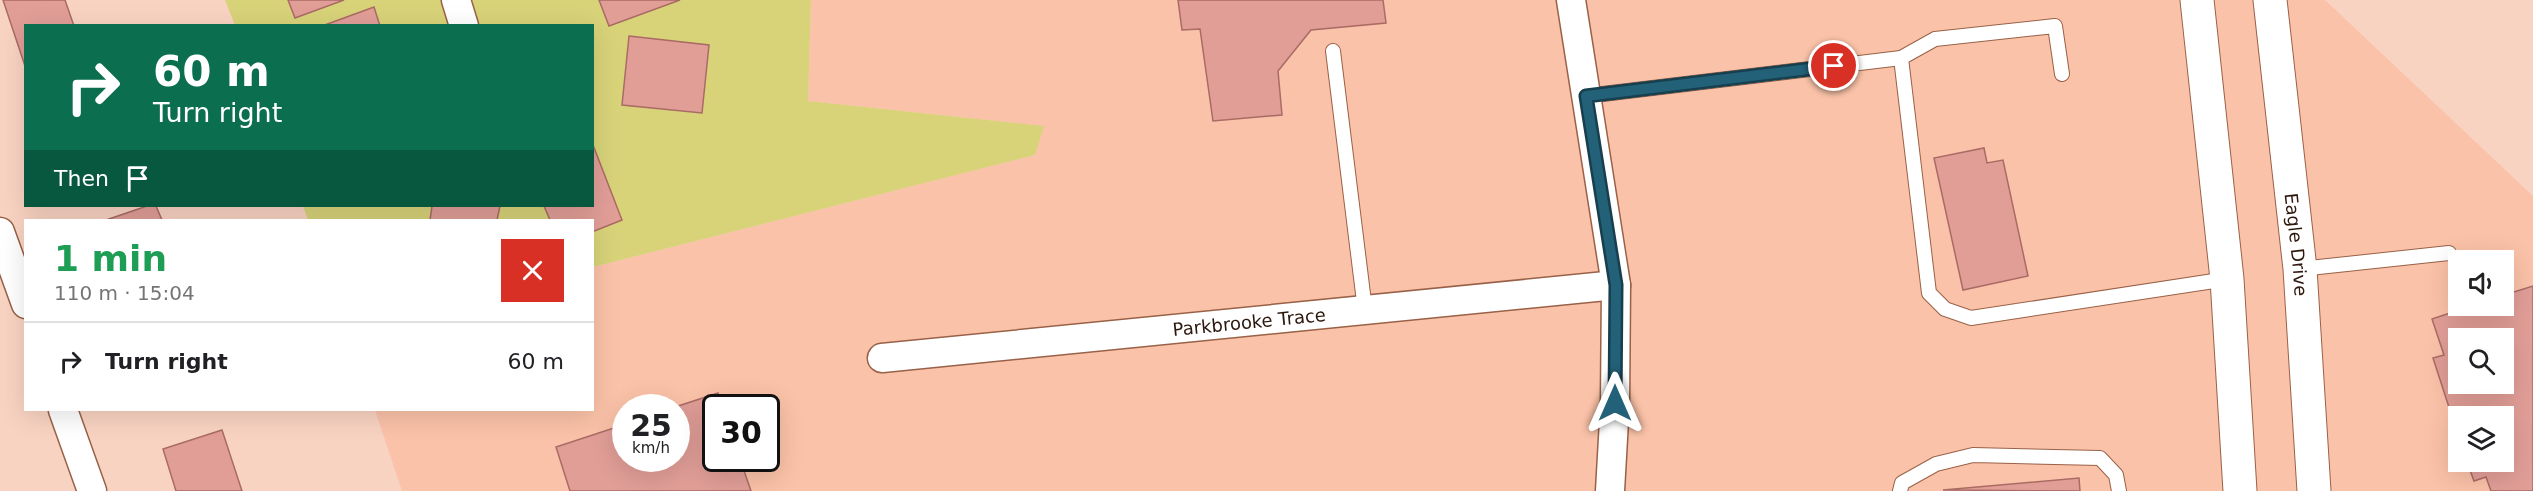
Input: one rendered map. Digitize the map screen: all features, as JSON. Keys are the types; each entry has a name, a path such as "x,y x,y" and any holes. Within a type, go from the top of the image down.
{"street":[{"path":"456,0 463,24"},
{"path":"1571,0 1616,285 1615,403 1610,491"},
{"path":"2197,0 2227,279 2240,491"},
{"name":"Eagle Drive","path":"2270,0 2300,269 2314,491"},
{"path":"0,232 24,298"},
{"name":"Parkbrooke Trace","path":"882,358 1616,285"},
{"path":"63,411 92,491"}],"lane":[{"path":"1586,96 1901,58 1935,39 2055,26 2062,74"},
{"path":"1333,51 1365,310"},
{"path":"1901,58 1929,293 1945,309 1971,318 2060,306 2088,298 2227,279"},
{"path":"2300,269 2448,253"},
{"path":"1900,491 1902,483 1936,464 1973,456 2100,458 2116,475 2119,491"}],"shaded area":[{"path":"225,0 811,0 808,101 1044,126 1035,155 594,267 594,219 308,219 303,207 594,207 594,24 235,24"},
{"path":"811,0 2325,0 2533,196 2533,491 402,491 375,411 594,411 594,267 1035,155 1043,126 808,101"}],"building":[{"path":"3,0 65,0 73,24 24,24 24,63"},
{"path":"288,0 344,0 295,18"},
{"path":"599,0 680,0 609,26"},
{"path":"1178,0 1383,0 1386,23 1311,30 1278,71 1282,115 1213,121 1200,29 1182,30"},
{"path":"374,7 379,24 327,24"},
{"path":"629,36 709,45 702,113 622,105"},
{"path":"594,148 622,220 594,231 594,219 550,219 544,207 594,207"},
{"path":"1984,148 1987,163 2003,160 2028,276 1963,290 1934,158"},
{"path":"144,207 156,207 162,219 109,219"},
{"path":"432,207 500,207 497,219 430,219"},
{"path":"2533,286 2533,491 2491,491 2486,477 2474,481 2471,472 2514,472 2514,406 2449,406 2433,358 2444,355 2432,319 2448,314 2448,316 2514,316 2514,292"},
{"path":"702,398 702,472 744,472 751,491 570,491 556,447 612,429 612,472 690,472 690,402"},
{"path":"222,430 242,491 176,491 163,449"},
{"path":"2079,478 2080,491 1943,490"}],"route":[{"path":"1615,403 1616,285 1586,96 1834,66"}]}
